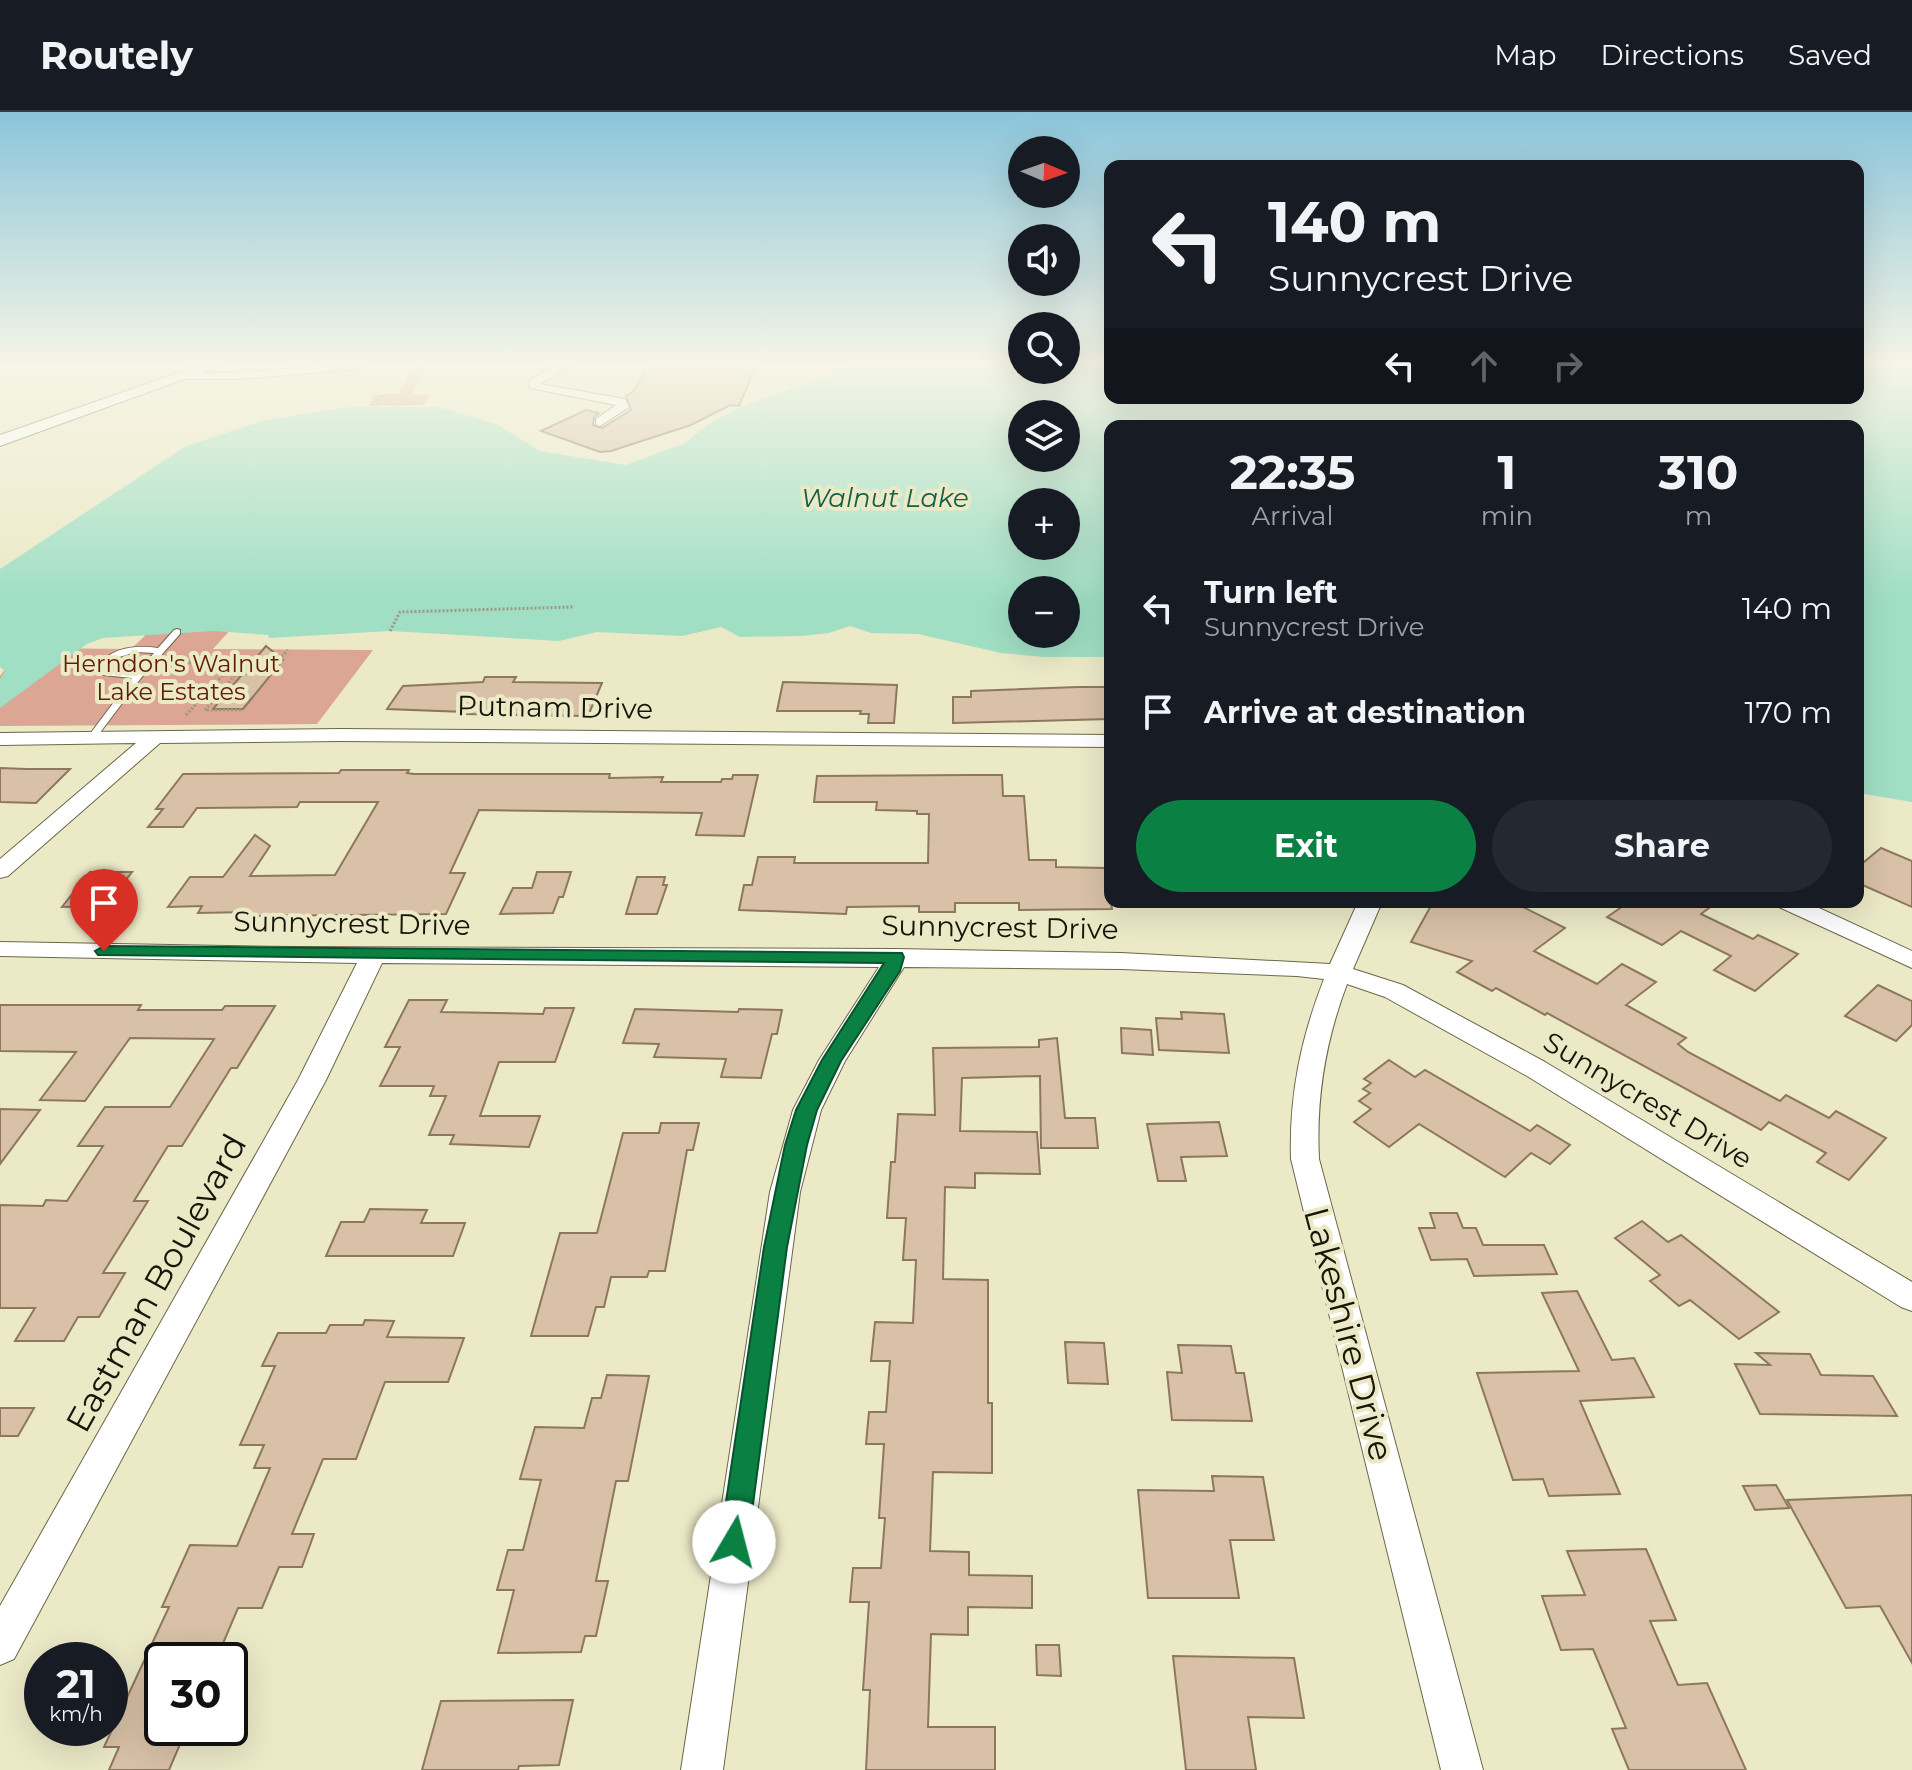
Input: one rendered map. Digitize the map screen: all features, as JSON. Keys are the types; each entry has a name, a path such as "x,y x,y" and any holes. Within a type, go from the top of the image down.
{"street":[{"name":"Putnam Drive","path":"0,739 340,735 1104,741"},
{"path":"0,871 156,736"},
{"name":"Lakeshire Drive","path":"1367,908 1338,973 1313,1045 1305,1084 1302,1127 1305,1159 1311,1192 1462,1770"},
{"path":"1800,908 1912,960"},
{"name":"Sunnycrest Drive","path":"0,949 373,956 895,957 1252,964 1338,973 1394,991 1473,1032 1912,1298"},
{"name":"Eastman Boulevard","path":"0,1645 285,1131 373,956"},
{"path":"702,1770 775,1247 796,1145 807,1110 832,1060 890,971 895,957"}],"lane":[{"path":"93,736 138,676 177,632"},
{"path":"138,676 106,673 101,666 127,650 160,651"}],"path":[{"path":"390,631 400,612 573,607"},
{"path":"182,654 172,663 275,664 288,650"},
{"path":"241,710 205,710 245,664"},
{"path":"179,723 223,675 276,673"},
{"path":"202,698 216,698"}],"green space":[{"name":"Herndon's Walnut Lake Estates","path":"176,606 252,606 213,649 373,650 317,724 0,726 0,676 21,648 131,649"}],"water":[{"name":"Walnut Lake","path":"194,443 528,443 540,451 626,465 684,443 1008,443 1008,472 1080,472 1080,443 1104,443 1104,657 1001,653 918,634 871,633 850,626 829,633 801,636 740,637 721,627 682,636 597,632 559,641 390,631 269,638 268,635 214,631 103,638 87,644 0,708 0,679 5,671 0,667 0,569 186,446"},
{"name":"Walnut Lake","path":"1864,443 1912,443 1912,802 1864,794"}],"building":[{"path":"576,443 634,443 611,451 600,452"},
{"path":"266,646 283,660 243,709 213,709"},
{"path":"485,677 516,677 513,682 602,683 588,716 387,709 403,686 483,682"},
{"path":"783,682 897,685 894,723 868,723 869,714 860,714 861,711 777,711"},
{"path":"1104,687 1104,719 953,723 953,697 971,697 971,691"},
{"path":"0,768 70,769 36,803 0,802"},
{"path":"341,770 409,770 407,773 414,774 610,774 609,778 663,777 661,782 721,782 722,779 732,779 733,775 758,775 744,836 696,835 702,813 479,810 450,873 465,873 446,914 245,916 248,912 198,913 202,906 168,907 190,877 223,877 255,835 270,846 250,876 335,875 378,802 300,802 297,807 197,808 183,827 148,827 163,809 156,809 183,774 339,773"},
{"path":"1002,775 1003,796 1024,796 1029,860 1056,860 1056,867 1104,868 1104,908 1112,909 1019,910 1019,903 955,903 955,912 919,912 919,906 847,907 846,914 739,910 744,885 752,885 758,857 795,857 794,863 928,863 929,814 876,810 877,802 814,802 817,776"},
{"path":"1881,848 1912,861 1912,907 1864,886 1864,862"},
{"path":"90,872 132,872 105,906 62,907"},
{"path":"537,872 571,872 563,897 559,897 553,913 500,914 513,888 532,888"},
{"path":"637,877 665,877 663,885 667,885 657,914 626,914"},
{"path":"1430,908 1525,908 1565,928 1534,951 1597,984 1622,964 1656,982 1626,1005 1686,1038 1678,1044 1688,1052 1780,1101 1786,1095 1829,1118 1836,1111 1886,1138 1849,1180 1817,1162 1826,1153 1769,1122 1761,1130 1547,1013 1545,1015 1496,988 1492,991 1457,972 1472,961 1411,942"},
{"path":"1620,908 1709,908 1701,914 1753,939 1758,935 1798,954 1755,991 1714,970 1731,956 1681,931 1662,945 1607,917"},
{"path":"1878,985 1912,1001 1912,1025 1896,1041 1845,1016"},
{"path":"409,1000 447,1000 441,1012 543,1014 545,1008 574,1008 555,1062 499,1062 480,1116 540,1116 529,1147 450,1144 454,1135 429,1135 446,1096 430,1096 434,1086 380,1086 400,1047 385,1047"},
{"path":"0,1005 141,1005 138,1010 222,1010 225,1006 275,1006 237,1068 231,1068 182,1146 168,1146 134,1201 148,1201 103,1273 125,1273 99,1317 78,1317 64,1341 15,1341 35,1308 0,1308 0,1205 43,1206 46,1200 67,1201 103,1146 78,1146 105,1107 170,1107 214,1039 130,1038 85,1101 40,1100 76,1052 0,1051"},
{"path":"635,1009 782,1010 777,1034 772,1034 761,1078 721,1077 726,1059 654,1057 659,1044 623,1043"},
{"path":"1181,1012 1224,1014 1229,1053 1159,1050 1156,1018 1182,1019"},
{"path":"1121,1028 1151,1030 1153,1055 1122,1053"},
{"path":"1057,1038 1065,1118 1095,1118 1098,1148 1041,1148 1040,1076 962,1078 960,1131 1037,1132 1040,1174 975,1173 975,1188 945,1187 943,1279 988,1280 988,1403 992,1403 992,1473 933,1472 930,1551 969,1552 969,1575 1032,1576 1032,1608 968,1607 968,1635 931,1634 928,1727 995,1727 995,1770 866,1770 870,1690 863,1690 869,1602 850,1602 853,1568 881,1568 885,1518 879,1518 884,1444 866,1444 869,1412 886,1412 890,1361 871,1361 875,1322 913,1323 916,1260 903,1260 906,1218 887,1218 898,1114 935,1115 933,1048 1039,1047 1039,1040"},
{"path":"1389,1060 1415,1077 1425,1070 1530,1131 1537,1125 1570,1145 1550,1164 1531,1153 1505,1177 1419,1124 1389,1147 1354,1122 1371,1109 1359,1101 1370,1093 1363,1089 1371,1083 1364,1079"},
{"path":"0,1109 40,1110 0,1164"},
{"path":"1219,1122 1227,1156 1181,1157 1186,1181 1158,1181 1147,1124"},
{"path":"661,1123 699,1123 693,1150 687,1150 665,1271 649,1271 647,1277 611,1277 604,1307 596,1307 588,1336 531,1336 560,1233 597,1233 623,1133 659,1133"},
{"path":"370,1209 427,1210 421,1223 465,1223 453,1256 326,1256 341,1222 364,1222"},
{"path":"1430,1213 1457,1213 1463,1228 1476,1228 1483,1245 1544,1245 1557,1274 1474,1276 1467,1259 1431,1260 1419,1228 1435,1228"},
{"path":"1642,1221 1668,1242 1681,1235 1779,1312 1739,1339 1690,1300 1679,1306 1650,1281 1660,1275 1615,1238"},
{"path":"1577,1291 1612,1360 1634,1358 1654,1397 1580,1401 1620,1494 1549,1496 1543,1479 1513,1480 1477,1373 1579,1371 1542,1293"},
{"path":"365,1320 394,1321 387,1337 464,1338 448,1382 385,1382 356,1459 323,1459 292,1534 314,1534 302,1567 279,1567 262,1608 238,1608 224,1642 153,1642 169,1607 162,1607 190,1545 237,1546 270,1468 254,1468 264,1445 240,1445 275,1366 262,1366 278,1333 326,1333 330,1325 363,1325"},
{"path":"1065,1342 1104,1343 1108,1384 1068,1383"},
{"path":"1178,1345 1231,1346 1236,1373 1244,1373 1252,1421 1172,1420 1167,1372 1182,1373"},
{"path":"1756,1353 1810,1354 1821,1375 1873,1376 1897,1416 1760,1414 1735,1364 1770,1365"},
{"path":"607,1375 649,1376 628,1481 616,1481 596,1581 608,1581 596,1636 585,1636 581,1652 498,1653 514,1590 497,1590 508,1550 523,1550 541,1480 520,1479 535,1427 584,1428 592,1398 601,1398"},
{"path":"0,1408 34,1408 18,1436 0,1436"},
{"path":"1212,1476 1263,1477 1274,1540 1230,1540 1239,1598 1148,1598 1138,1490 1214,1491"},
{"path":"1776,1485 1789,1508 1755,1510 1743,1486"},
{"path":"1912,1495 1912,1663 1880,1606 1846,1608 1787,1500"},
{"path":"1646,1549 1676,1620 1650,1621 1678,1685 1707,1683 1746,1770 1629,1770 1612,1729 1626,1728 1593,1649 1561,1650 1542,1596 1585,1595 1567,1551"},
{"path":"1036,1645 1059,1645 1061,1676 1037,1675"},
{"path":"1173,1656 1294,1658 1304,1718 1248,1717 1256,1770 1186,1770"},
{"path":"144,1661 144,1746 179,1746 169,1770 109,1770 119,1747 104,1746 128,1746 128,1695"},
{"path":"573,1700 559,1765 519,1766 518,1770 422,1770 441,1701"}],"route":[{"path":"104,951 529,957 895,957 890,971 832,1060 807,1110 796,1145 775,1247 734,1542"}]}
